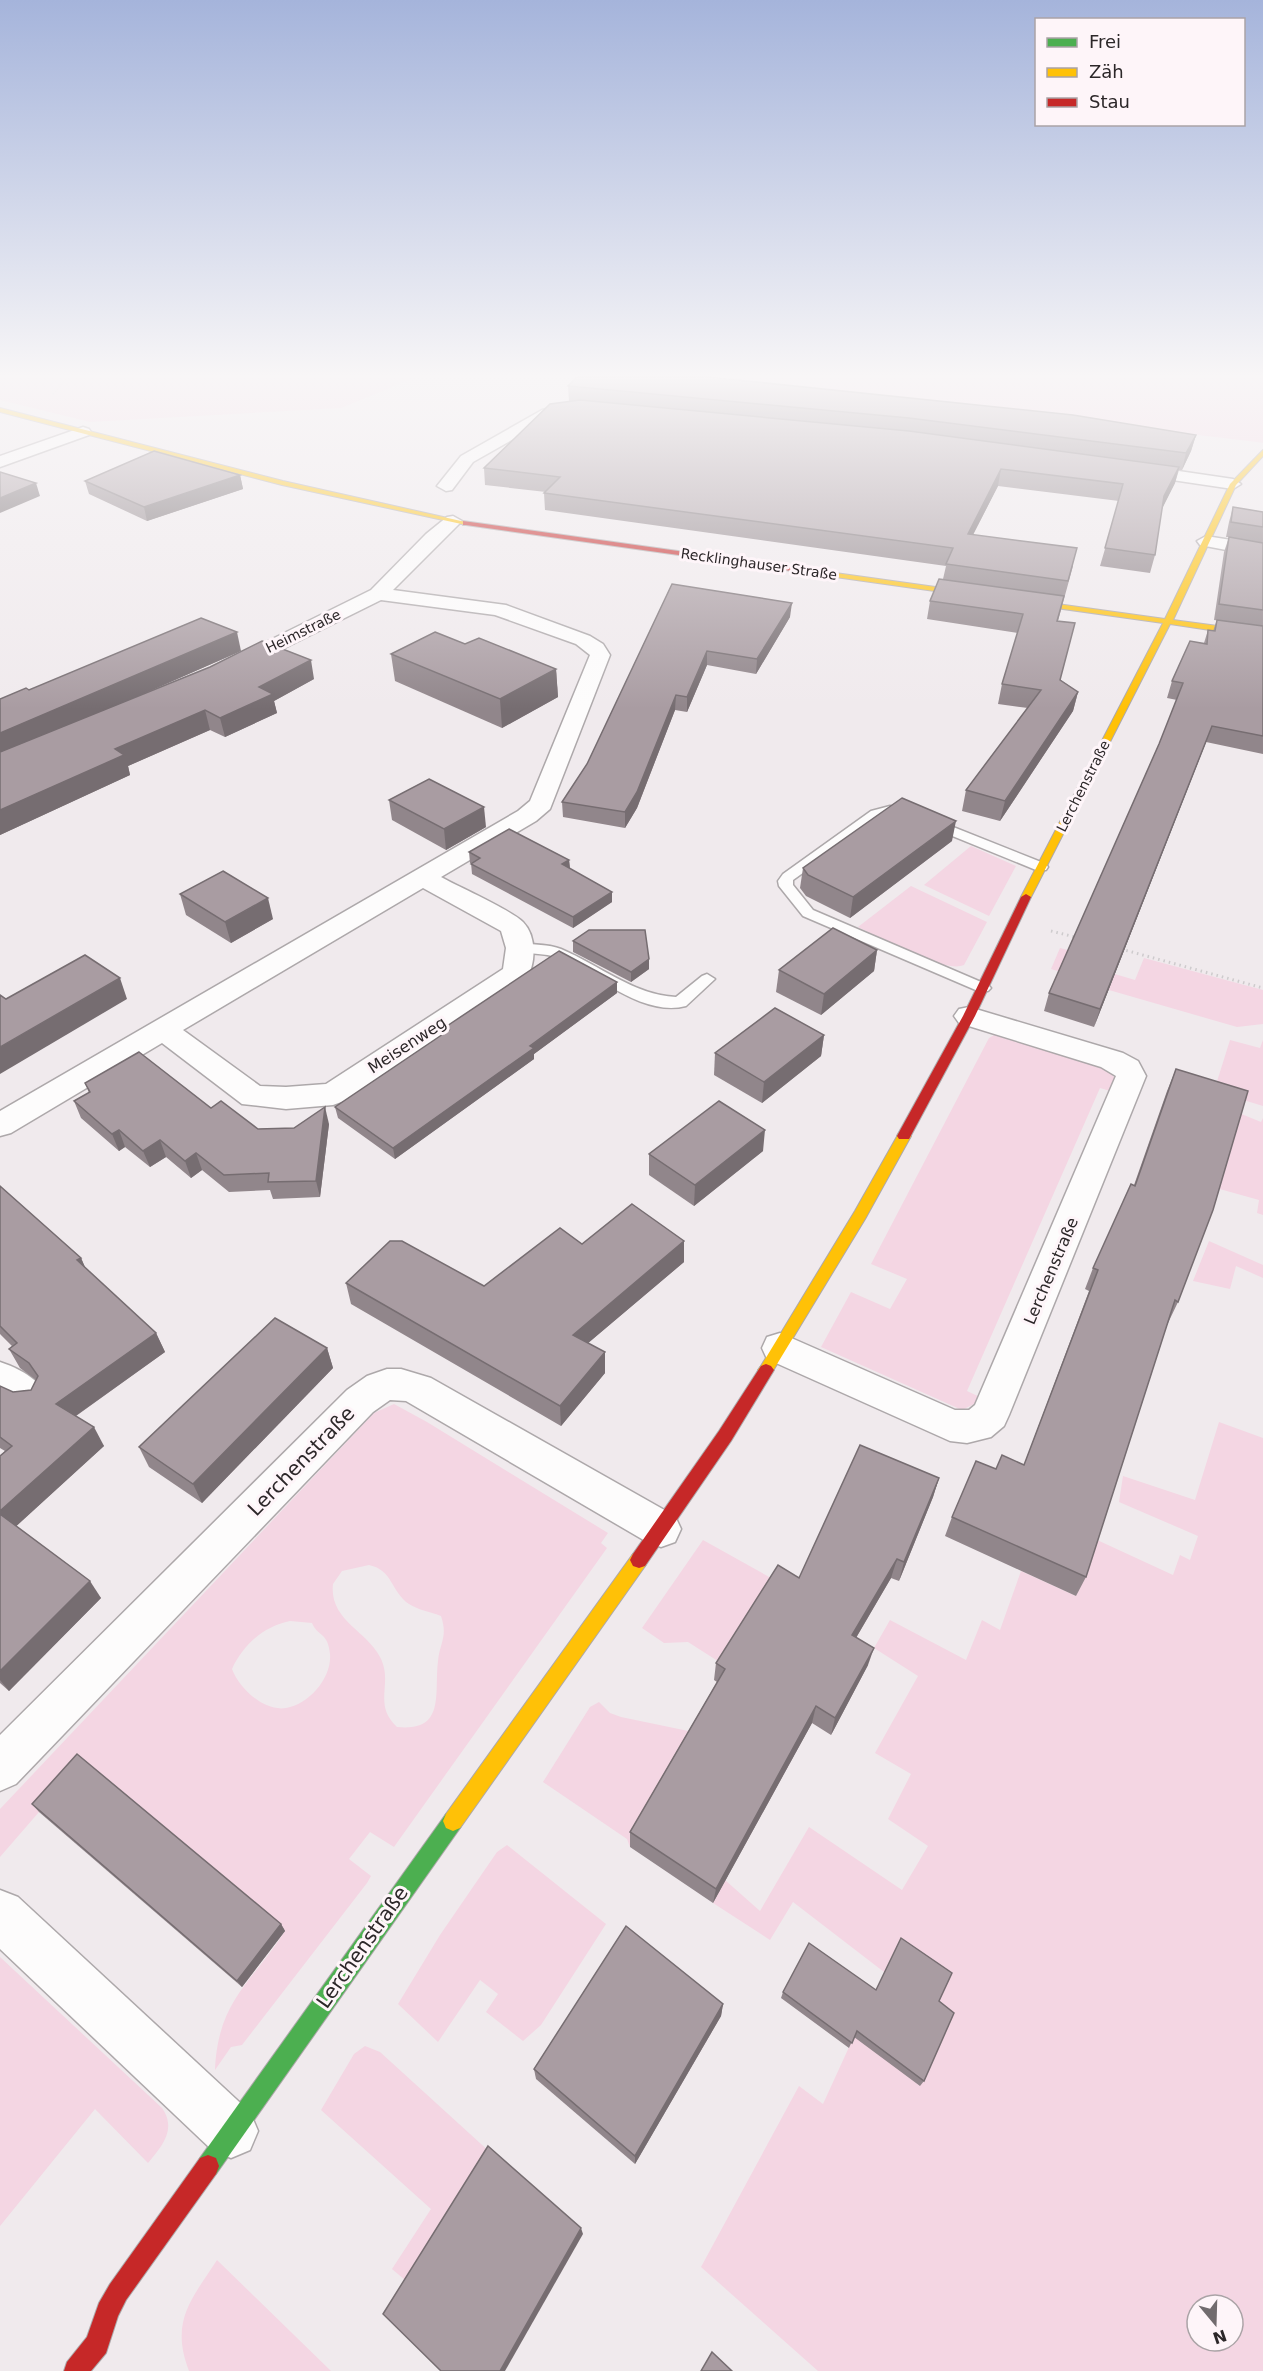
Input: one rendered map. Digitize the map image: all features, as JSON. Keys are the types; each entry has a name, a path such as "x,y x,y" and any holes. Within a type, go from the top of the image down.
{"street":[{"name":"Recklinghauser Straße","path":"302,488 362,503 453,521 1263,634"},
{"name":"Lerchenstraße","path":"92,2362 107,2311 118,2292 661,1529 725,1436 780,1348 860,1215 976,1002 1041,867 1168,621 1231,488"},
{"name":"Heimstraße","path":"216,674 378,594 432,538 453,521"},
{"path":"1206,541 1263,551"},
{"path":"0,1125 423,878 527,816 541,804 600,655 596,648 583,640 500,609 378,594"},
{"path":"423,878 513,927 520,948"},
{"name":"Meisenweg","path":"163,1030 253,1096 286,1098 333,1094 516,973 520,948"},
{"name":"Lerchenstraße","path":"780,1348 951,1425 962,1428 972,1427 984,1422 990,1414 1131,1081 1127,1068 1112,1060 976,1002"},
{"name":"Lerchenstraße","path":"0,1768 360,1401 384,1384 393,1382 418,1389 661,1529"},
{"path":"0,1915 231,2131"}],"lane":[{"path":"976,1002 808,912 797,901 785,881 876,814 890,810 909,813 1041,867"},
{"path":"520,948 555,952 614,983 658,1001 680,1002 707,980"}],"path":[{"path":"1016,923 1081,939"},
{"path":"1114,948 1263,988"}],"shaded area":[{"path":"971,846 1016,866 989,916 924,885"},
{"path":"911,886 987,922 964,965 955,966 927,960 858,927"},
{"path":"1060,948 1112,961 1108,972 1135,980 1144,958 1263,990 1263,1024 1237,1027 1102,988 1103,985 1051,969"},
{"path":"994,1035 1105,1068 1117,1080 1117,1093 1100,1088 967,1391 984,1399 962,1410 821,1347 851,1292 890,1309 907,1279 871,1264 989,1038"},
{"path":"1230,1040 1260,1048 1263,1040 1263,1106 1214,1091"},
{"path":"1239,1113 1261,1122 1263,1118 1263,1215 1257,1213 1259,1200 1216,1188"},
{"path":"1209,1241 1263,1265 1263,1278 1236,1266 1230,1289 1193,1281"},
{"path":"394,1404 427,1422 608,1533 601,1543 607,1548 394,1847 370,1832 349,1859 371,1876 367,1883 242,2045 231,2047 215,2070 217,2046 222,2026 230,2009 238,1994 285,1931 39,1812 0,1857 0,1809 374,1413","holes":["369,1565 383,1572 409,1604 441,1616 443,1623 444,1634 438,1661 434,1708 424,1723 413,1727 397,1727 390,1718 384,1702 385,1676 380,1657 366,1639 342,1616 333,1596 333,1584 342,1571","290,1621 312,1623 327,1642 330,1663 323,1681 311,1695 295,1706 278,1708 253,1697 240,1684 232,1669 242,1652 255,1638 272,1627"]},
{"path":"1219,1422 1263,1438 1263,2371 818,2371 701,2267 799,2086 823,2104 855,2034 920,2086 884,1972 793,1902 770,1940 713,1903 725,1880 760,1911 809,1827 902,1890 928,1846 888,1819 911,1774 875,1753 918,1676 874,1648 890,1620 966,1660 982,1620 1000,1630 1021,1571 1076,1596 1095,1539 1173,1575 1180,1555 1190,1560 1198,1536 1119,1502 1123,1476 1195,1500"},
{"path":"703,1540 771,1578 724,1665 688,1642 664,1643 642,1628"},
{"path":"599,1702 610,1713 621,1717 698,1733 630,1847 627,1839 543,1782 590,1707"},
{"path":"507,1845 606,1924 541,2025 523,2041 486,2012 498,1994 480,1980 438,2042 398,2004 440,1935 497,1852"},
{"path":"0,1957 162,2108 168,2123 168,2130 163,2144 148,2163 95,2109 0,2226"},
{"path":"365,2046 380,2052 492,2154 411,2285 392,2269 431,2209 321,2110 354,2054"},
{"path":"217,2260 331,2371 189,2371 182,2338 186,2312"}],"building":[{"path":"0,488 25,488 0,498"},
{"path":"100,488 202,488 144,507"},
{"path":"549,488 992,488 968,534 1077,548 1068,581 946,564 953,548 544,493"},
{"path":"1122,488 1168,488 1164,496 1155,555 1105,548"},
{"path":"1233,507 1263,512 1263,527 1231,522"},
{"path":"1229,537 1263,543 1263,610 1219,604"},
{"path":"939,579 1064,596 1057,621 1075,623 1060,680 1078,692 1005,801 966,790 1041,690 1002,684 1023,614 930,601"},
{"path":"672,584 792,603 757,659 707,651 687,697 676,695 637,792 625,812 562,802 587,764"},
{"path":"201,618 237,632 0,733 0,699 26,688 29,690"},
{"path":"1217,620 1263,626 1263,736 1212,726 1100,1009 1049,993 1159,744 1183,683 1172,681 1190,641 1207,644 1208,630 1215,631"},
{"path":"435,632 465,644 479,638 556,669 500,699 391,654"},
{"path":"262,641 311,660 259,687 273,694 220,718 205,710 115,749 124,755 0,810 0,752 210,667"},
{"path":"429,779 484,807 444,829 389,800"},
{"path":"902,798 956,821 853,897 808,875 803,868"},
{"path":"509,829 569,860 562,864 612,892 573,917 471,864 480,858 469,852"},
{"path":"223,871 268,898 225,922 180,894"},
{"path":"833,928 877,950 824,994 779,970"},
{"path":"589,930 645,930 649,959 631,972 573,941"},
{"path":"559,951 617,982 530,1046 534,1048 393,1148 335,1107 449,1030 444,1028"},
{"path":"85,955 120,978 0,1047 0,995 6,999"},
{"path":"775,1008 824,1035 764,1082 715,1053"},
{"path":"139,1052 211,1108 221,1101 258,1129 294,1128 325,1107 316,1181 268,1182 269,1173 224,1175 196,1153 185,1161 160,1140 143,1151 119,1130 112,1134 74,1101 90,1092 85,1083"},
{"path":"1176,1069 1248,1091 1213,1210 1178,1302 1175,1300 1086,1577 952,1517 976,1461 996,1469 1002,1455 1024,1465 1098,1270 1093,1268 1131,1184 1135,1186"},
{"path":"719,1101 765,1130 695,1185 649,1154"},
{"path":"0,1186 81,1258 77,1260 156,1333 56,1404 94,1427 0,1511 0,1456 12,1446 0,1437 0,1386 13,1392 31,1390 38,1376 29,1363 9,1349 17,1343 0,1326"},
{"path":"632,1204 684,1241 573,1335 605,1352 560,1406 346,1283 390,1241 402,1241 484,1286 560,1228 582,1244"},
{"path":"275,1318 327,1348 193,1484 139,1447"},
{"path":"860,1445 939,1478 904,1562 897,1559 852,1635 874,1648 835,1718 816,1706 716,1889 630,1832 725,1669 716,1663 778,1565 799,1578"},
{"path":"0,1514 90,1581 0,1671"},
{"path":"77,1754 281,1924 237,1981 32,1804"},
{"path":"626,1926 723,2004 635,2156 534,2069"},
{"path":"901,1938 952,1973 939,2001 954,2013 924,2081 857,2031 852,2043 783,1992 809,1943 876,1990"},
{"path":"488,2146 581,2228 500,2371 441,2371 383,2314"},
{"path":"712,2352 732,2371 701,2371"}],"traffic: fast":[{"path":"208,2166 453,1821"}],"traffic: slow":[{"path":"303,488 466,523"},
{"path":"1026,897 1168,621 1231,488"},
{"path":"821,573 1263,635"},
{"path":"766,1370 860,1215 904,1136"},
{"path":"453,1821 639,1560"}],"traffic: jam":[{"path":"466,523 821,573"},
{"path":"904,1136 969,1016 1026,897"},
{"path":"639,1560 725,1436 766,1370"},
{"path":"76,2371 97,2344 107,2311 118,2292 208,2166"}]}
